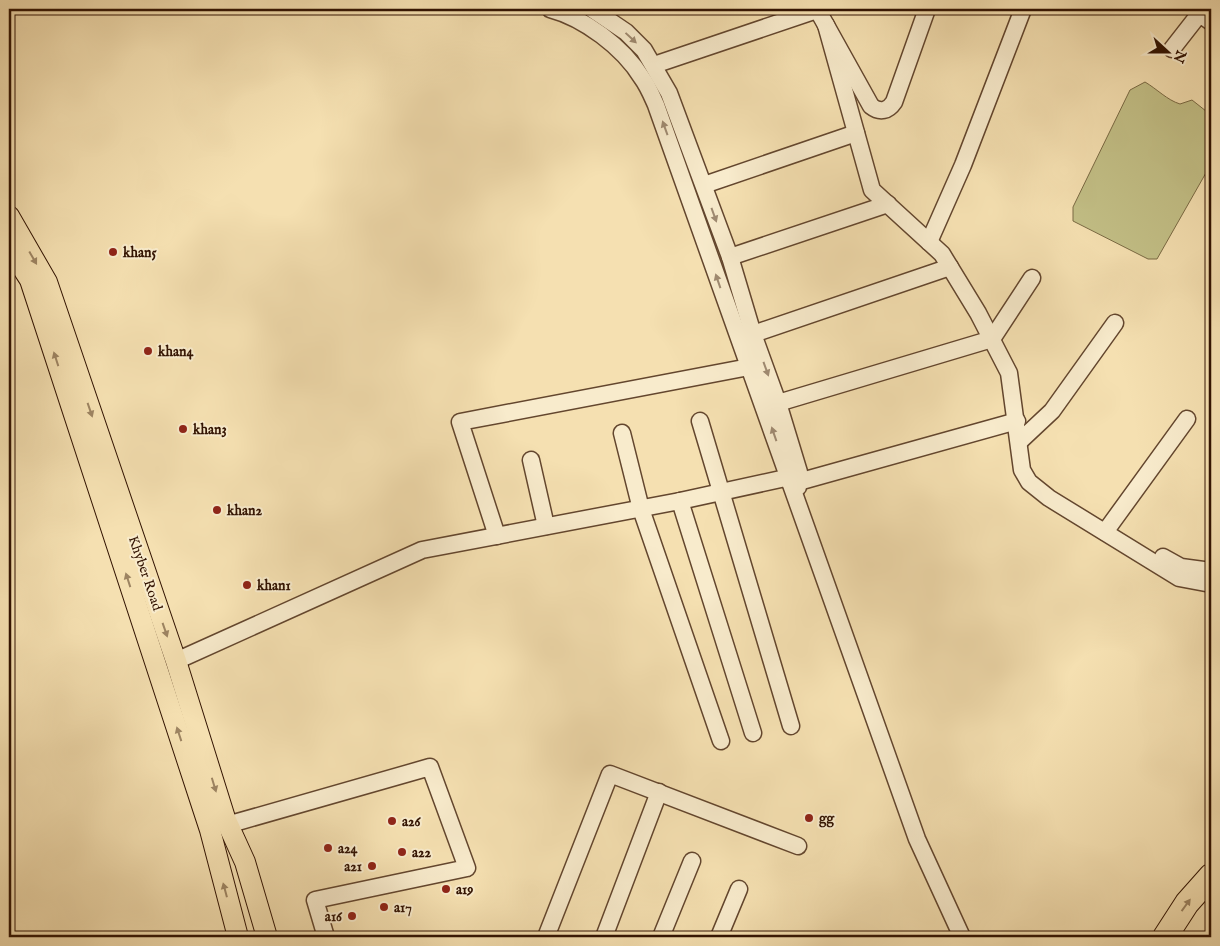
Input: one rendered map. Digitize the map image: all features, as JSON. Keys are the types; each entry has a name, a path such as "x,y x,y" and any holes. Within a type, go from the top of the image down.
{"highway":[{"path":"1165,937 1187,903 1211,876"}],"main road":[{"name":"Khyber Road","path":"9,216 47,282 176,661 227,825 245,862 267,937"},
{"name":"Khyber Road","path":"9,247 30,280 210,830 238,937"}],"street":[{"path":"550,9 594,31 618,50 642,78 656,105 794,484 917,839 962,937"},
{"path":"592,9 630,36 644,50 670,93 730,258 778,403 799,472 794,484"},
{"path":"654,65 816,9 871,106 876,110 884,110 890,108 894,102 927,9"},
{"path":"929,242 964,165 1022,9"},
{"path":"1172,49 1197,17 1204,17 1211,22"},
{"path":"826,25 872,190 942,254 992,339 1009,373 1017,421 1022,470 1039,490 1108,528 1181,567 1211,572"},
{"path":"704,185 856,132"},
{"path":"730,258 888,204"},
{"path":"754,334 950,267"},
{"path":"778,403 992,339 1032,278"},
{"path":"1020,446 1052,411 1115,323"},
{"path":"497,536 460,422 750,367"},
{"path":"1108,528 1187,419"},
{"path":"700,421 791,726"},
{"path":"176,661 422,550 722,493 794,484 1017,421"},
{"path":"622,433 641,509 721,741"},
{"path":"531,460 546,526"},
{"path":"680,502 753,733"},
{"path":"1108,528 1179,578 1211,584"},
{"path":"227,825 430,767 467,868 315,900 326,937"},
{"path":"546,937 610,774 798,846"},
{"path":"604,937 659,792"},
{"path":"662,937 692,861"},
{"path":"719,937 739,889"}],"shaded area":[{"path":"1145,82 1166,97 1180,104 1192,100 1211,115 1211,164 1157,259 1148,259 1073,221 1073,207 1130,90"}],"place":[{"name":"khan5","path":"113,252"},
{"name":"khan4","path":"148,351"},
{"name":"khan3","path":"183,429"},
{"name":"khan2","path":"217,510"},
{"name":"khan1","path":"247,585"},
{"name":"gg","path":"809,818"},
{"name":"a26","path":"392,821"},
{"name":"a24","path":"328,848"},
{"name":"a22","path":"402,852"},
{"name":"a21","path":"372,866"},
{"name":"a19","path":"446,889"},
{"name":"a17","path":"384,907"},
{"name":"a16","path":"352,916"}]}
